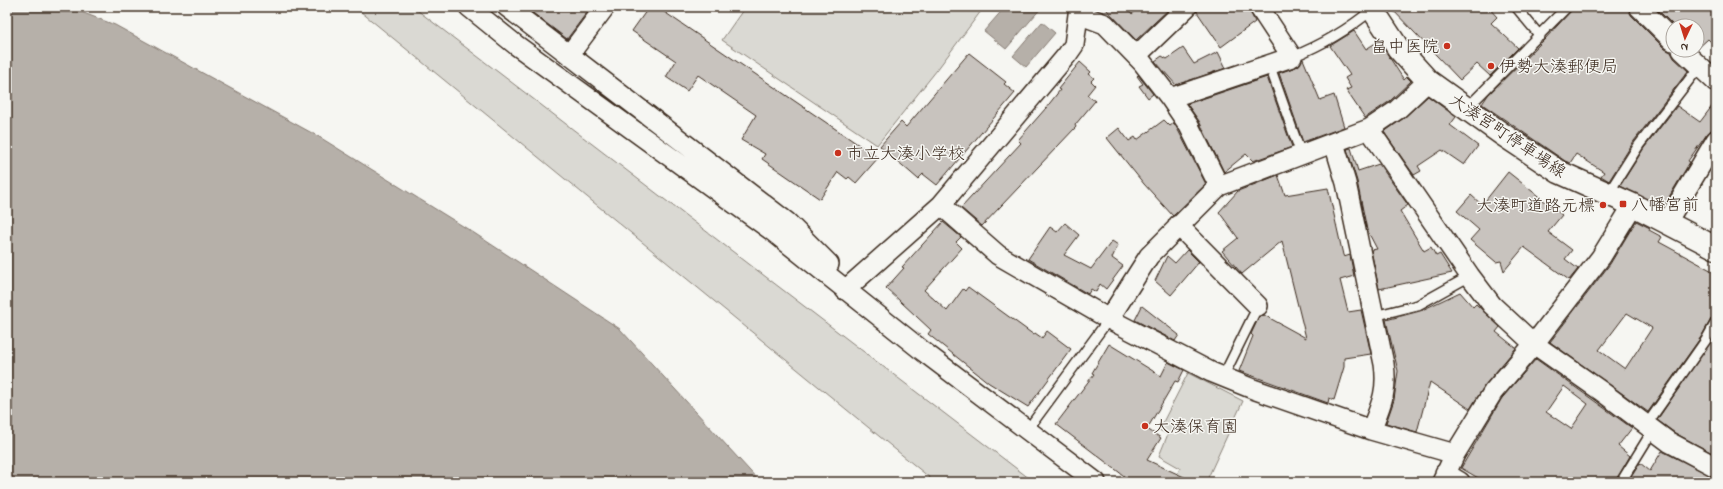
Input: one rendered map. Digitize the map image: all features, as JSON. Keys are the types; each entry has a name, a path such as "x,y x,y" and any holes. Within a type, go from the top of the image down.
{"main road":[{"name":"大湊宮町停車場線","path":"1372,8 1398,48 1428,80 1466,109 1559,172 1633,205 1716,248"}],"street":[{"path":"469,7 516,45 771,230 848,288 1096,482"},
{"path":"507,7 787,222 848,288"},
{"path":"569,55 605,7"},
{"path":"1136,56 1187,7"},
{"path":"1170,98 1292,57 1259,7"},
{"path":"1639,7 1665,32"},
{"path":"848,288 941,205 1074,45 1079,10 1105,24 1136,56 1170,98 1189,126 1219,186"},
{"path":"1690,58 1716,82"},
{"path":"1109,319 1149,256 1178,225 1219,186 1370,129 1397,110 1428,80"},
{"path":"1370,129 1470,276 1492,305 1534,344 1689,454 1716,466"},
{"path":"1667,222 1716,140"},
{"path":"1334,143 1346,183 1387,382 1382,404 1372,430"},
{"path":"941,205 998,255 1109,319 1223,377 1252,389 1372,430 1455,454"},
{"path":"1449,479 1455,454 1493,392 1534,344 1601,257 1633,205"},
{"path":"1178,225 1258,306"}],"lane":[{"path":"1516,7 1540,36"},
{"path":"1466,109 1540,36 1567,7"},
{"path":"1292,57 1317,47 1337,36 1356,23 1372,8"},
{"path":"1269,64 1301,154"},
{"path":"1608,194 1639,145 1699,67"},
{"path":"1374,316 1418,304 1470,276"},
{"path":"1223,377 1258,306"},
{"path":"1034,421 1109,319"},
{"path":"1621,482 1650,427 1716,322"}],"shaded area":[{"path":"7,7 68,7 115,25 321,138 474,233 620,329 760,482 7,482"},
{"path":"355,7 413,7 1034,482 935,482"},
{"path":"745,7 984,7 937,70 877,145 722,40"},
{"path":"1005,7 1042,7 1006,49 984,31"},
{"path":"1042,22 1055,33 1026,67 1013,56"},
{"path":"1188,373 1243,401 1206,482 1174,482 1180,468 1159,456 1168,434 1159,430"}],"building":[{"path":"525,7 591,7 567,39"},
{"path":"649,7 657,7 878,158 856,183 849,177 847,179 838,172 820,199 762,159 765,154 741,140 756,115 698,75 687,91 666,77 676,61 632,31"},
{"path":"1104,7 1127,7 1132,14 1140,7 1171,7 1136,40"},
{"path":"1198,7 1248,7 1255,22 1221,47 1197,12"},
{"path":"1390,7 1488,7 1497,17 1491,23 1518,48 1490,76 1477,64 1460,80"},
{"path":"1573,7 1628,7 1631,15 1665,49 1665,58 1674,58 1688,71 1634,141 1609,181 1601,176 1604,172 1576,154 1570,163 1565,161 1482,104 1488,95 1571,11"},
{"path":"1655,7 1716,7 1716,47 1708,39 1705,42 1705,18 1666,18"},
{"path":"1354,31 1366,49 1379,41 1404,80 1407,77 1411,81 1390,101 1365,118 1346,90 1351,88 1345,78 1350,75 1330,46"},
{"path":"1183,48 1194,64 1218,52 1226,68 1176,85 1155,61 1162,56 1167,59"},
{"path":"969,53 1006,82 1004,84 1015,93 937,185 923,174 918,179 880,146 901,122 906,127"},
{"path":"1303,59 1320,100 1334,95 1344,127 1303,142 1279,73 1296,67"},
{"path":"1080,62 1091,72 1089,74 1094,78 1091,81 1095,85 1087,95 1095,101 1075,125 1076,127 982,226 961,208 1021,143 1018,140 1046,108 1060,90 1058,89"},
{"path":"1138,75 1153,94 1148,98 1139,86 1143,84 1137,76"},
{"path":"1267,77 1292,147 1253,161 1246,154 1224,172 1199,121 1187,104"},
{"path":"1428,96 1456,117 1450,125 1478,146 1464,165 1442,150 1418,166 1421,171 1414,175 1384,132 1404,118"},
{"path":"1716,101 1716,125 1707,134 1688,161 1690,162 1663,207 1620,186 1644,148 1677,106 1700,122"},
{"path":"1164,120 1170,126 1174,123 1206,184 1173,216 1144,184 1107,138 1119,128 1129,141 1135,137 1137,140"},
{"path":"1351,148 1358,171 1379,164 1408,205 1400,211 1424,251 1431,247 1436,256 1440,254 1452,273 1379,289 1371,250 1377,249 1367,230 1357,181 1347,149"},
{"path":"1508,172 1562,215 1548,232 1572,250 1565,259 1578,269 1569,280 1524,247 1504,271 1501,261 1496,262 1470,240 1479,230 1457,211 1471,195 1482,205"},
{"path":"1278,175 1285,195 1328,188 1343,255 1344,257 1350,255 1354,276 1340,280 1348,312 1361,310 1371,354 1344,358 1344,367 1334,400 1329,398 1328,403 1239,371 1253,336 1251,334 1259,317 1264,315 1306,338 1282,241 1242,274 1222,251 1238,238 1219,212 1238,191"},
{"path":"1636,221 1650,228 1649,230 1662,237 1659,242 1716,273 1716,316 1711,319 1701,337 1648,412 1550,342 1610,264","holes":["1627,313 1652,328 1625,369 1599,350"]},
{"path":"943,222 961,237 956,242 962,248 924,290 947,311 963,289 965,291 968,287 1034,335 1035,333 1042,338 1047,331 1071,349 1028,407 989,383 928,334 931,330 886,288 904,268 902,267"},
{"path":"1065,223 1079,235 1064,255 1091,269 1112,241 1118,245 1112,258 1123,266 1106,289 1100,284 1096,292 1091,289 1088,294 1028,259 1050,227 1057,232"},
{"path":"1187,250 1199,262 1171,295 1155,281 1167,256 1175,263"},
{"path":"1460,292 1473,307 1476,304 1500,327 1496,332 1516,348 1485,385 1470,409 1430,382 1417,432 1386,423 1394,400 1398,371 1386,320 1420,311"},
{"path":"1142,306 1179,335 1175,341 1135,320"},
{"path":"1716,334 1716,455 1675,433 1657,420"},
{"path":"1109,344 1161,376 1168,362 1184,370 1178,382 1175,381 1147,429 1161,438 1147,460 1195,482 1132,482 1056,424 1094,374 1092,373"},
{"path":"1536,359 1632,428 1618,446 1630,456 1615,482 1485,482 1461,468 1502,398","holes":["1564,386 1588,404 1571,429 1546,412"]},
{"path":"1662,451 1716,478 1716,482 1628,482 1640,463 1650,471"}],"place":[{"name":"畠中医院","path":"1447,46"},
{"name":"伊勢大湊郵便局","path":"1491,66"},
{"name":"市立大湊小学校","path":"838,153"},
{"name":"八幡宮前","path":"1623,204"},
{"name":"大湊町道路元標","path":"1603,205"},
{"name":"大湊保育園","path":"1145,426"}]}
